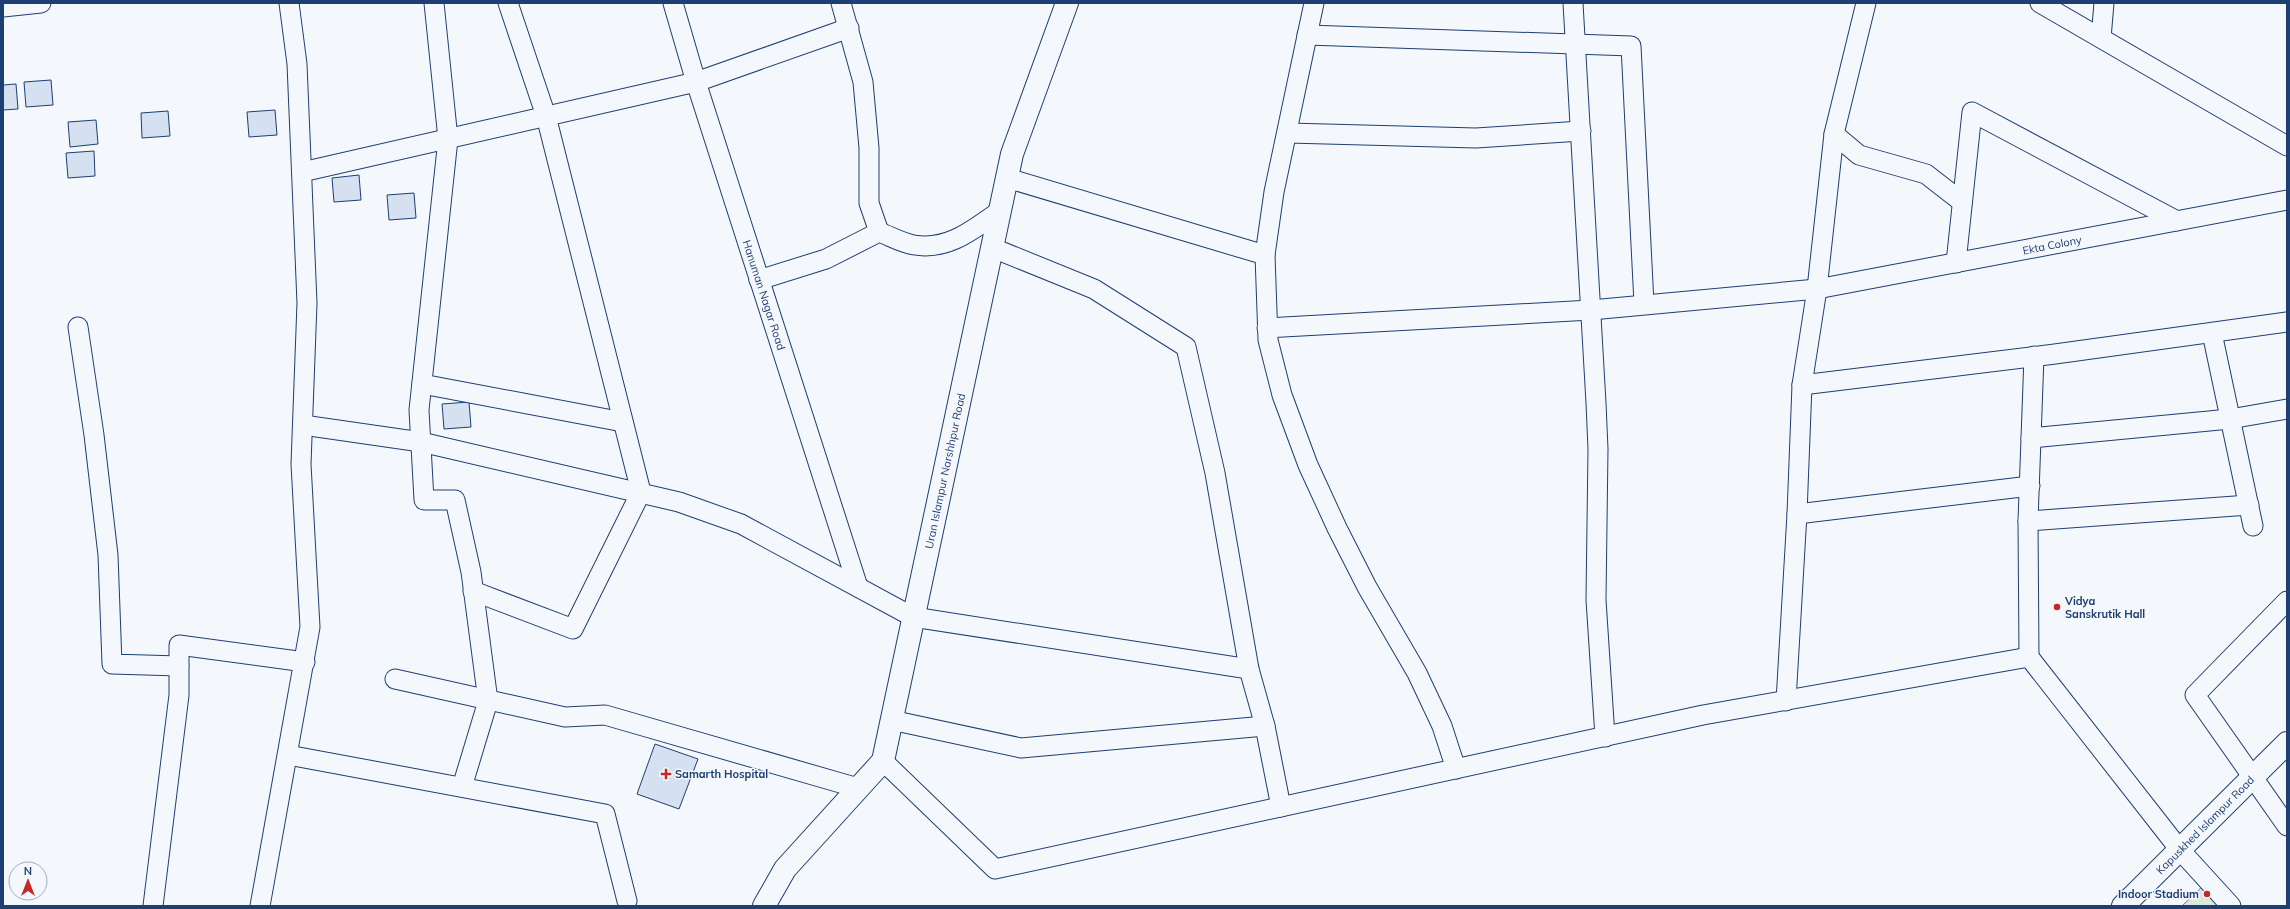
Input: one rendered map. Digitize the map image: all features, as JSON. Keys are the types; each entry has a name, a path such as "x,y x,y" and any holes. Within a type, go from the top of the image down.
{"main road":[{"name":"Uran Islampur Narshhpur Road","path":"883,761 1012,154 1067,3"},
{"name":"Kapuskhed Islampur Road","path":"2123,906 2287,743"},
{"path":"764,906 785,869 883,761"}],"street":[{"path":"3,7 41,3"},
{"path":"260,906 310,628 301,464 307,303 297,64 289,3"},
{"path":"434,3 448,139 419,410 424,500 455,500 473,592 488,701 462,787"},
{"path":"473,592 573,629 641,492 546,116 508,3"},
{"name":"Hanuman Nagar Road","path":"673,3 696,82 858,587"},
{"path":"841,3 863,82 869,148 869,203 878,232"},
{"path":"1314,3 1288,133 1274,192 1265,255 1268,340 1282,395 1308,465 1354,561 1417,673 1442,726 1456,769"},
{"path":"1573,3 1598,449 1596,600 1605,737"},
{"path":"1786,702 1797,514 1802,385 1817,289 1834,134 1866,3"},
{"path":"2040,3 2287,146"},
{"path":"2101,38 2104,3"},
{"path":"302,172 696,82 849,28"},
{"path":"1307,35 1631,46 1644,304"},
{"path":"1956,263 1972,112 2177,221"},
{"path":"1288,133 1476,138 1581,131"},
{"path":"1834,134 1859,155 1926,174 1962,202"},
{"path":"1007,178 1265,255"},
{"name":"Ekta Colony","path":"1267,328 1591,310 1817,289 2287,200"},
{"path":"759,280 826,259 878,232 914,245 941,245 965,235 1000,210"},
{"path":"993,248 1094,289 1186,347 1215,473 1249,670 1265,726 1280,807"},
{"path":"1802,385 2212,333 2287,322"},
{"path":"78,327 94,435 108,555 112,664 179,666"},
{"path":"2212,333 2253,526"},
{"path":"2034,356 2028,521 2029,657 2180,850 2230,906"},
{"path":"422,384 623,422"},
{"path":"2031,438 2230,419 2287,409"},
{"path":"303,425 421,442 679,502 741,524 913,617 1249,670"},
{"path":"1797,514 2030,486"},
{"path":"2028,521 2249,505"},
{"path":"2287,601 2196,695 2287,826"},
{"path":"153,906 179,695 179,645 305,662"},
{"path":"883,761 995,869 1703,715 1786,702 2029,657"},
{"path":"395,679 565,717 605,715 858,788"},
{"path":"891,720 1021,748 1265,726"},
{"path":"288,755 605,814 627,901"}],"shaded area":[{"name":"Indoor Stadium","path":"2208,881 2231,906 2182,906"}],"building":[{"path":"51,80 53,105 26,107 24,82"},
{"path":"16,84 18,109 3,110 3,85"},
{"path":"275,110 277,135 249,137 247,112"},
{"path":"168,111 170,136 142,138 141,113"},
{"path":"96,120 98,144 70,147 68,122"},
{"path":"94,151 95,176 68,178 66,153"},
{"path":"359,175 361,200 334,202 332,178"},
{"path":"414,193 416,218 389,220 387,195"},
{"path":"469,402 471,427 444,429 442,404"},
{"path":"655,744 698,759 679,809 637,794"}],"place":[{"name":"Vidya Sanskrutik Hall","path":"2057,607"},
{"name":"Samarth Hospital","path":"666,774"},
{"name":"Indoor Stadium","path":"2207,894"}]}
